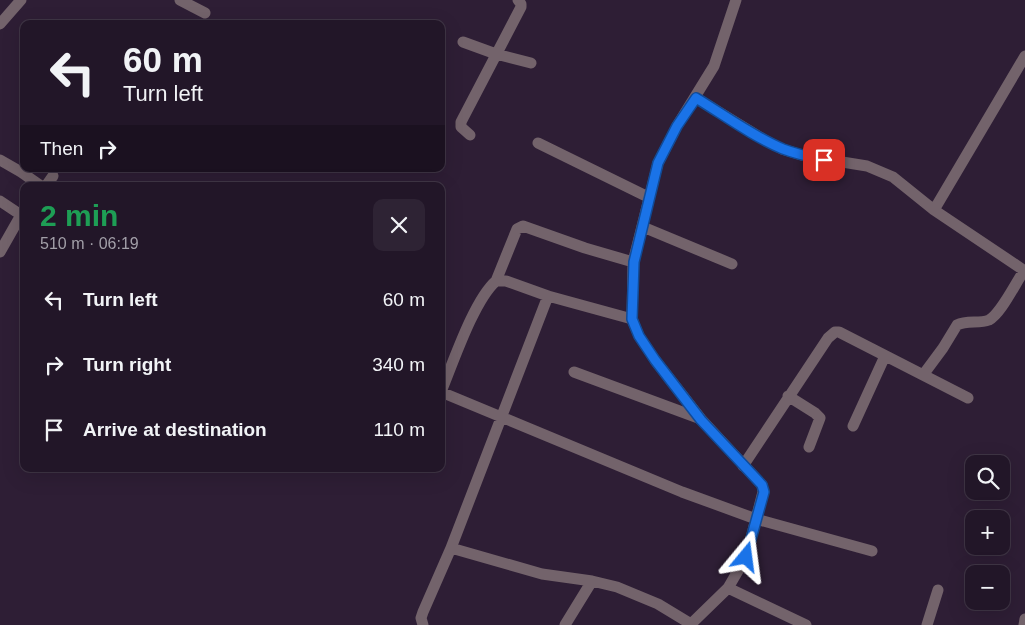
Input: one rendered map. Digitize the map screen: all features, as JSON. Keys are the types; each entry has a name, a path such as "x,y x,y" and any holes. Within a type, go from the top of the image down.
{"street":[{"path":"0,24 21,0"},
{"path":"180,0 205,13"},
{"path":"470,135 460,127 460,122 521,7 518,0"},
{"path":"451,548 542,574 592,581 617,587 646,598 691,624 728,588 746,557 764,492 762,485 701,420 655,360 639,336 632,319 634,262 648,197 658,163 677,126 714,66 736,0"},
{"path":"463,42 496,54 531,63"},
{"path":"934,210 1025,56"},
{"path":"696,98 762,139 782,149 804,156 867,166 893,177 934,210 1024,271 993,317 984,321 965,322 957,325 923,375"},
{"path":"538,143 648,197"},
{"path":"0,160 20,171"},
{"path":"21,172 35,182"},
{"path":"49,182 53,176"},
{"path":"0,201 20,213"},
{"path":"0,252 20,217"},
{"path":"445,383 478,305 490,286 496,281 517,230 523,226 585,248 634,262"},
{"path":"643,226 732,264"},
{"path":"496,281 506,281 548,296 632,319"},
{"path":"423,625 422,612 451,548 548,296"},
{"path":"743,466 788,396 828,338 835,332 839,332 968,398"},
{"path":"853,426 885,356"},
{"path":"574,372 701,420"},
{"path":"445,394 682,492 756,519 872,551"},
{"path":"788,396 816,413 820,418 809,447"},
{"path":"566,625 592,581"},
{"path":"728,588 806,625"},
{"path":"926,625 938,590"},
{"path":"1024,625 1025,619"}],"route":[{"path":"746,557 764,492 762,485 701,420 639,336 632,319 634,262 648,197 658,163 677,126 696,98 762,139 782,149 824,160"}]}
